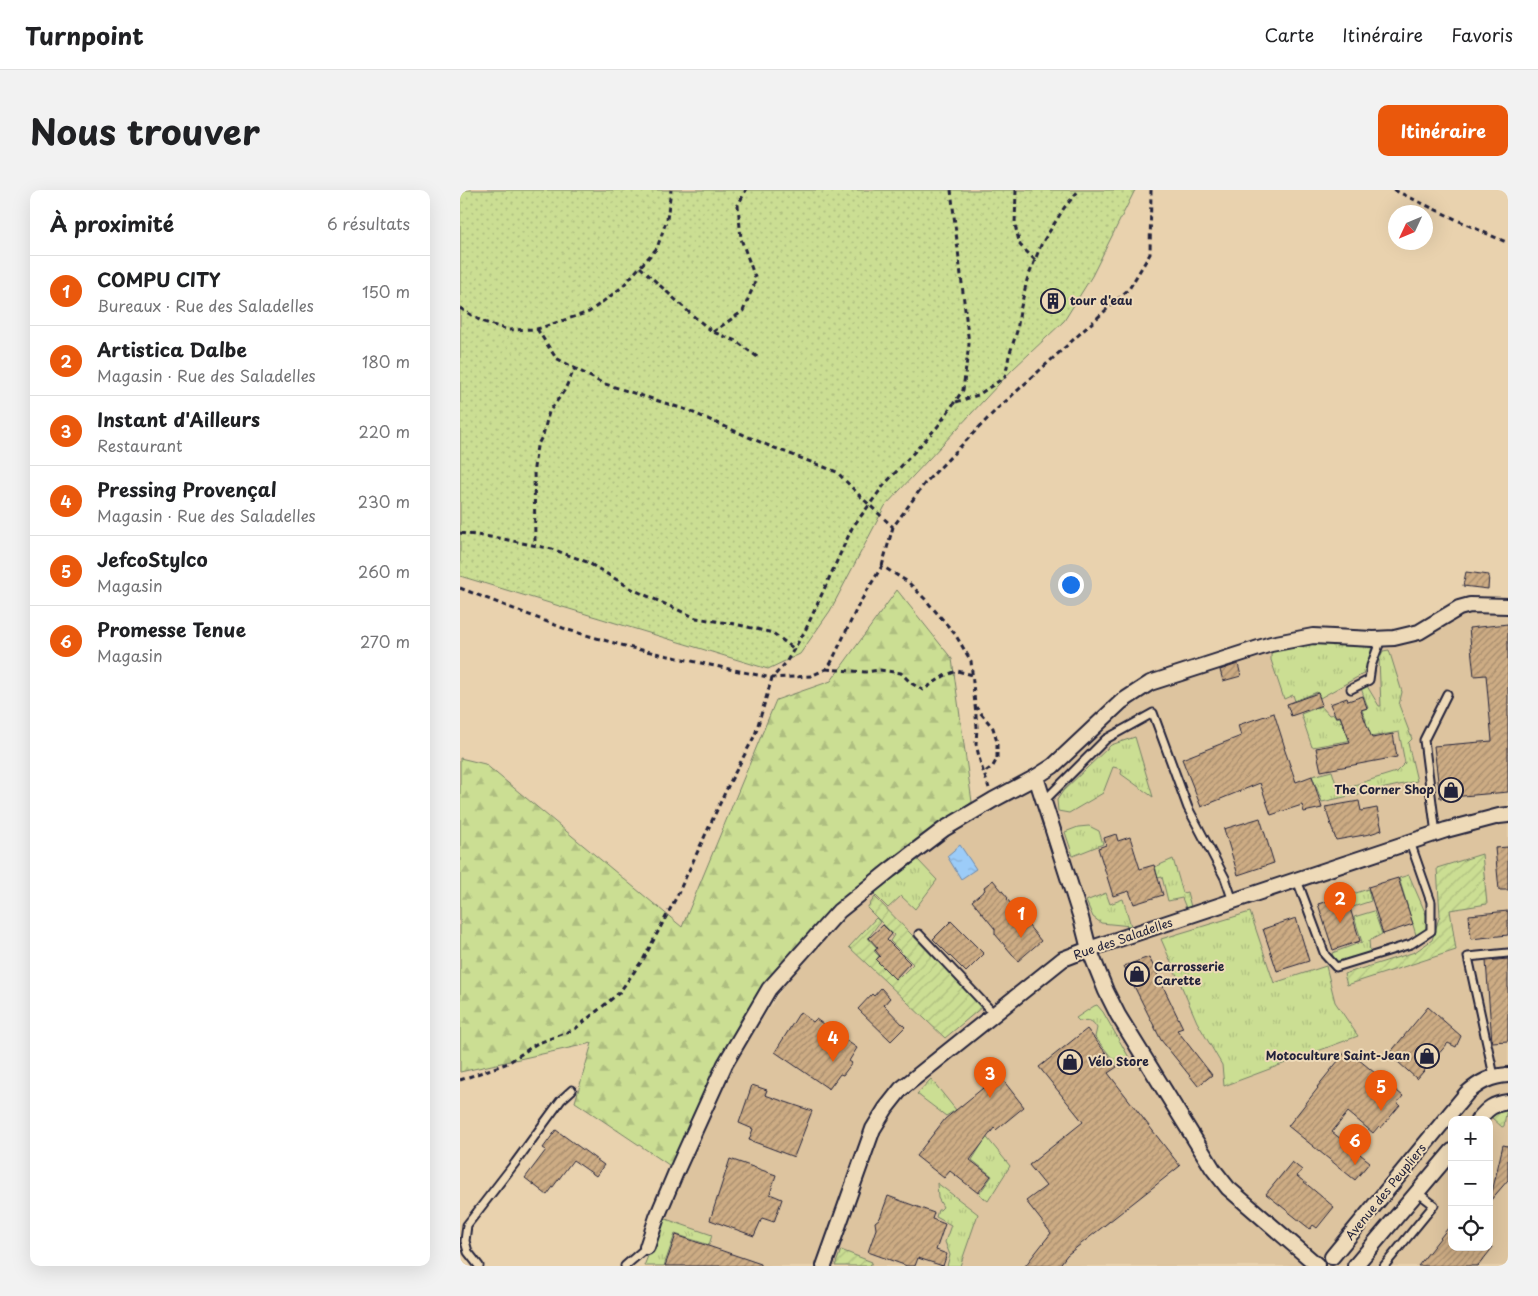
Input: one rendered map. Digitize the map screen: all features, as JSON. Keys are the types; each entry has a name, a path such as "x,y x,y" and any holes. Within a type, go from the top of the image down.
{"street":[{"path":"647,1247 676,1172 725,1064 769,989 839,911 944,829 993,800 1036,778 1053,766 1121,702 1150,683 1271,644 1313,636 1394,638 1419,632 1459,608 1470,605 1508,606"},
{"path":"1036,778 1081,918 1088,949 1118,1015 1213,1169 1228,1188 1317,1265"},
{"name":"Rue des Saladelles","path":"824,1266 873,1129 886,1108 901,1089 1063,959 1410,842 1508,815"},
{"name":"Avenue des Peupliers","path":"1317,1265 1324,1259 1332,1257 1467,1093 1480,1082 1501,1076"},
{"path":"1481,1116 1496,1104 1508,1102"},
{"name":"Avenue des Peupliers","path":"1355,1266 1448,1156"},
{"path":"1332,1257 1340,1259 1348,1266"}],"lane":[{"path":"1351,689 1369,680 1371,666 1381,638"},
{"path":"1436,834 1424,740 1447,694"},
{"path":"1044,802 1106,739 1153,713 1188,808 1225,878 1233,901"},
{"path":"1297,880 1325,955 1336,967 1411,944 1431,931 1431,902 1410,842"},
{"path":"919,934 994,1014"},
{"path":"1501,1076 1468,957 1508,953"},
{"path":"479,1266 468,1252 465,1241 466,1225 515,1164 561,1100 572,1090"},
{"path":"1384,1266 1434,1205 1417,1192"},
{"path":"625,1266 647,1247"}],"path":[{"path":"460,308 481,321 508,330 537,328 589,312 621,288 657,248 667,219 671,190"},
{"path":"713,332 743,312 756,280 741,239 738,205 746,190"},
{"path":"460,1080 508,1063 536,1044 576,1029 620,993 644,958 676,898 729,784 755,735 772,678 784,664 805,630 852,528 884,484 938,426 963,390 968,344 951,190"},
{"path":"1016,190 1015,225 1020,245 1035,260"},
{"path":"955,402 978,395 1005,377 1022,303 1035,260 1041,245 1064,208 1079,190"},
{"path":"460,588 568,630 632,648 772,678 811,676 826,669 831,663 859,604 882,566 893,527 925,483 995,411 1129,289 1150,254 1151,190"},
{"path":"1394,190 1508,243"},
{"path":"640,267 713,332 736,341 760,359"},
{"path":"537,328 556,358 602,383 687,410 767,445 837,472 893,527"},
{"path":"535,541 534,468 537,446 543,434 548,412 564,391 575,368"},
{"path":"460,533 498,538 552,549 587,562 634,590 696,618 735,624 773,633 793,648"},
{"path":"882,566 908,582 925,598 955,634 971,661 977,727 976,744 993,800"},
{"path":"826,669 902,672 911,683 923,690 944,676 957,671 973,675"},
{"path":"975,706 993,728 996,742 997,759 993,766 984,773"}],"shaded area":[{"path":"1508,610 1508,1266 644,1266 664,1210 731,1067 793,972 856,906 890,876 947,835 1053,777 1126,710 1156,690 1271,650 1314,643 1369,644 1383,648 1406,644 1427,635 1458,616 1468,613"}],"green space":[{"path":"460,190 1135,190 1092,276 1064,321 1013,369 885,506 830,611 800,654 768,669 460,576"},
{"path":"897,590 952,659 972,802 859,884 772,973 721,1062 672,1167 575,1102 592,1043 460,1072 460,758 485,764 682,927 776,700 831,681"},
{"path":"1314,644 1372,644 1370,657 1363,674 1320,698 1317,692 1295,701 1293,695 1284,699 1271,660 1271,651"},
{"path":"1389,650 1402,692 1399,705 1412,739 1408,743 1417,781 1322,802 1312,776 1332,771 1338,790 1396,772 1405,763 1399,732 1312,747 1301,714 1321,706 1329,715 1334,714 1336,718 1340,717 1344,728 1366,720 1362,710 1368,708 1361,688 1367,686 1379,706 1381,706 1379,659 1383,651"},
{"path":"1135,737 1153,797 1121,774 1122,769 1113,767 1103,793 1069,813 1058,811 1057,800 1063,791 1111,745"},
{"path":"1089,826 1099,831 1103,844 1073,856 1065,832 1078,827"},
{"path":"1482,854 1487,904 1450,910 1456,950 1347,985 1344,974 1415,952 1432,940 1440,915 1437,868"},
{"path":"917,859 937,880 915,909 901,896 888,908 873,893"},
{"path":"1173,859 1183,893 1187,892 1191,907 1186,908 1182,898 1168,901 1162,877 1158,878 1155,867"},
{"path":"1409,875 1428,919 1425,932 1416,935 1399,878"},
{"path":"1368,889 1371,901 1350,908 1347,896"},
{"path":"1106,893 1110,904 1123,899 1131,926 1101,923 1093,917 1086,901"},
{"path":"875,897 982,1007 945,1038 849,947 876,918 880,922 868,938 877,948 874,951 879,956 876,960 882,966 886,962 900,977 913,964 890,941 894,935 867,908"},
{"path":"1374,911 1382,934 1369,941 1370,952 1335,963 1332,953 1362,942 1354,917"},
{"path":"1250,912 1274,983 1326,966 1335,1002 1358,1036 1224,1086 1222,1065 1197,1022 1161,939"},
{"path":"1097,1005 1131,1061 1120,1068 1095,1037 1097,1028 1093,1023 1087,1020 1079,1021 1076,1018"},
{"path":"931,1079 956,1110 946,1116 917,1094"},
{"path":"1508,1109 1504,1126 1502,1127 1493,1119 1493,1115"},
{"path":"971,1118 1010,1166 988,1201 979,1194 992,1176 972,1160 982,1144 975,1138"},
{"path":"937,1183 978,1214 960,1266 947,1266 950,1255 945,1242 951,1225 936,1217 938,1210 943,1207 938,1198"},
{"path":"663,1218 712,1235 709,1245 675,1234 664,1266 644,1266"},
{"path":"841,1250 872,1262 870,1266 835,1266"}],"water":[{"path":"960,845 976,869 961,879 947,856"}],"building":[{"path":"1466,572 1489,575 1488,589 1463,586"},
{"path":"1508,624 1508,792 1440,798 1434,746 1492,741 1486,675 1474,676 1469,628"},
{"path":"1238,664 1241,676 1223,681 1220,670"},
{"path":"1318,693 1322,705 1291,716 1287,704"},
{"path":"1363,696 1367,708 1361,710 1372,738 1393,734 1397,757 1321,771 1316,748 1350,742 1340,716 1336,717 1330,704 1347,698 1348,701"},
{"path":"1274,713 1296,782 1312,776 1322,808 1304,812 1302,805 1271,815 1260,783 1201,807 1182,759 1241,736 1238,725"},
{"path":"1359,801 1361,811 1377,808 1382,830 1336,840 1325,807"},
{"path":"1260,818 1274,863 1238,875 1224,829"},
{"path":"1116,834 1118,841 1130,837 1140,869 1154,865 1163,895 1134,904 1129,891 1113,896 1098,848 1106,845 1104,838"},
{"path":"1508,847 1508,890 1499,890 1495,848"},
{"path":"1398,878 1413,924 1383,934 1368,887"},
{"path":"993,880 1041,941 1018,961 995,934 995,929 972,901"},
{"path":"1346,895 1360,941 1333,950 1318,904"},
{"path":"1508,911 1508,935 1471,939 1469,915"},
{"path":"1296,918 1309,961 1277,971 1263,929"},
{"path":"951,921 984,954 966,972 933,939"},
{"path":"883,925 892,934 887,940 910,963 895,979 876,960 880,956 875,950 878,948 869,938"},
{"path":"1149,957 1183,1028 1177,1030 1212,1075 1198,1086 1161,1040 1124,966"},
{"path":"1508,959 1508,1041 1492,1042 1486,961"},
{"path":"881,988 890,998 884,1005 905,1027 891,1041 858,1009 872,994 874,996"},
{"path":"1428,1007 1461,1036 1456,1047 1448,1043 1417,1079 1389,1054"},
{"path":"800,1012 813,1022 816,1019 857,1048 849,1061 852,1063 843,1075 840,1074 829,1089 775,1052"},
{"path":"1087,1029 1117,1067 1108,1073 1180,1166 1067,1255 1059,1266 1025,1266 1051,1233 1026,1201 1046,1186 1029,1165 1083,1122 1039,1067"},
{"path":"1347,1050 1403,1096 1397,1103 1400,1105 1381,1128 1379,1126 1373,1133 1348,1112 1332,1132 1370,1162 1355,1180 1288,1126"},
{"path":"999,1075 1024,1107 996,1130 994,1128 970,1160 991,1176 978,1193 950,1171 944,1178 916,1156 945,1119"},
{"path":"752,1085 767,1090 765,1095 812,1111 794,1157 749,1140 753,1129 739,1123"},
{"path":"556,1130 604,1165 596,1176 573,1160 547,1195 525,1178 546,1150 543,1148"},
{"path":"1503,1145 1508,1146 1508,1180 1493,1198 1493,1188"},
{"path":"730,1159 776,1175 770,1194 782,1199 774,1222 762,1218 754,1236 710,1220"},
{"path":"1292,1162 1302,1170 1297,1176 1334,1207 1317,1228 1313,1225 1310,1229 1266,1194"},
{"path":"888,1196 934,1213 932,1219 945,1224 936,1250 947,1254 943,1266 918,1258 915,1266 907,1266 868,1252 876,1229 875,1222 880,1218"},
{"path":"1448,1228 1448,1251 1490,1251 1478,1266 1418,1266"},
{"path":"676,1235 761,1264 761,1266 665,1266"}],"place":[{"name":"tour d'eau","path":"1053,301"},
{"name":"The Corner Shop","path":"1451,790"},
{"name":"Artistica Dalbe","path":"1340,923"},
{"name":"COMPU CITY","path":"1021,938"},
{"name":"Carrosserie Carette","path":"1137,974"},
{"name":"Motoculture Saint-Jean","path":"1427,1056"},
{"name":"Pressing Provençal","path":"833,1062"},
{"name":"Vélo Store","path":"1070,1062"},
{"name":"Instant d'Ailleurs","path":"990,1098"},
{"name":"JefcoStylco","path":"1381,1111"},
{"name":"Promesse Tenue","path":"1355,1165"}]}
